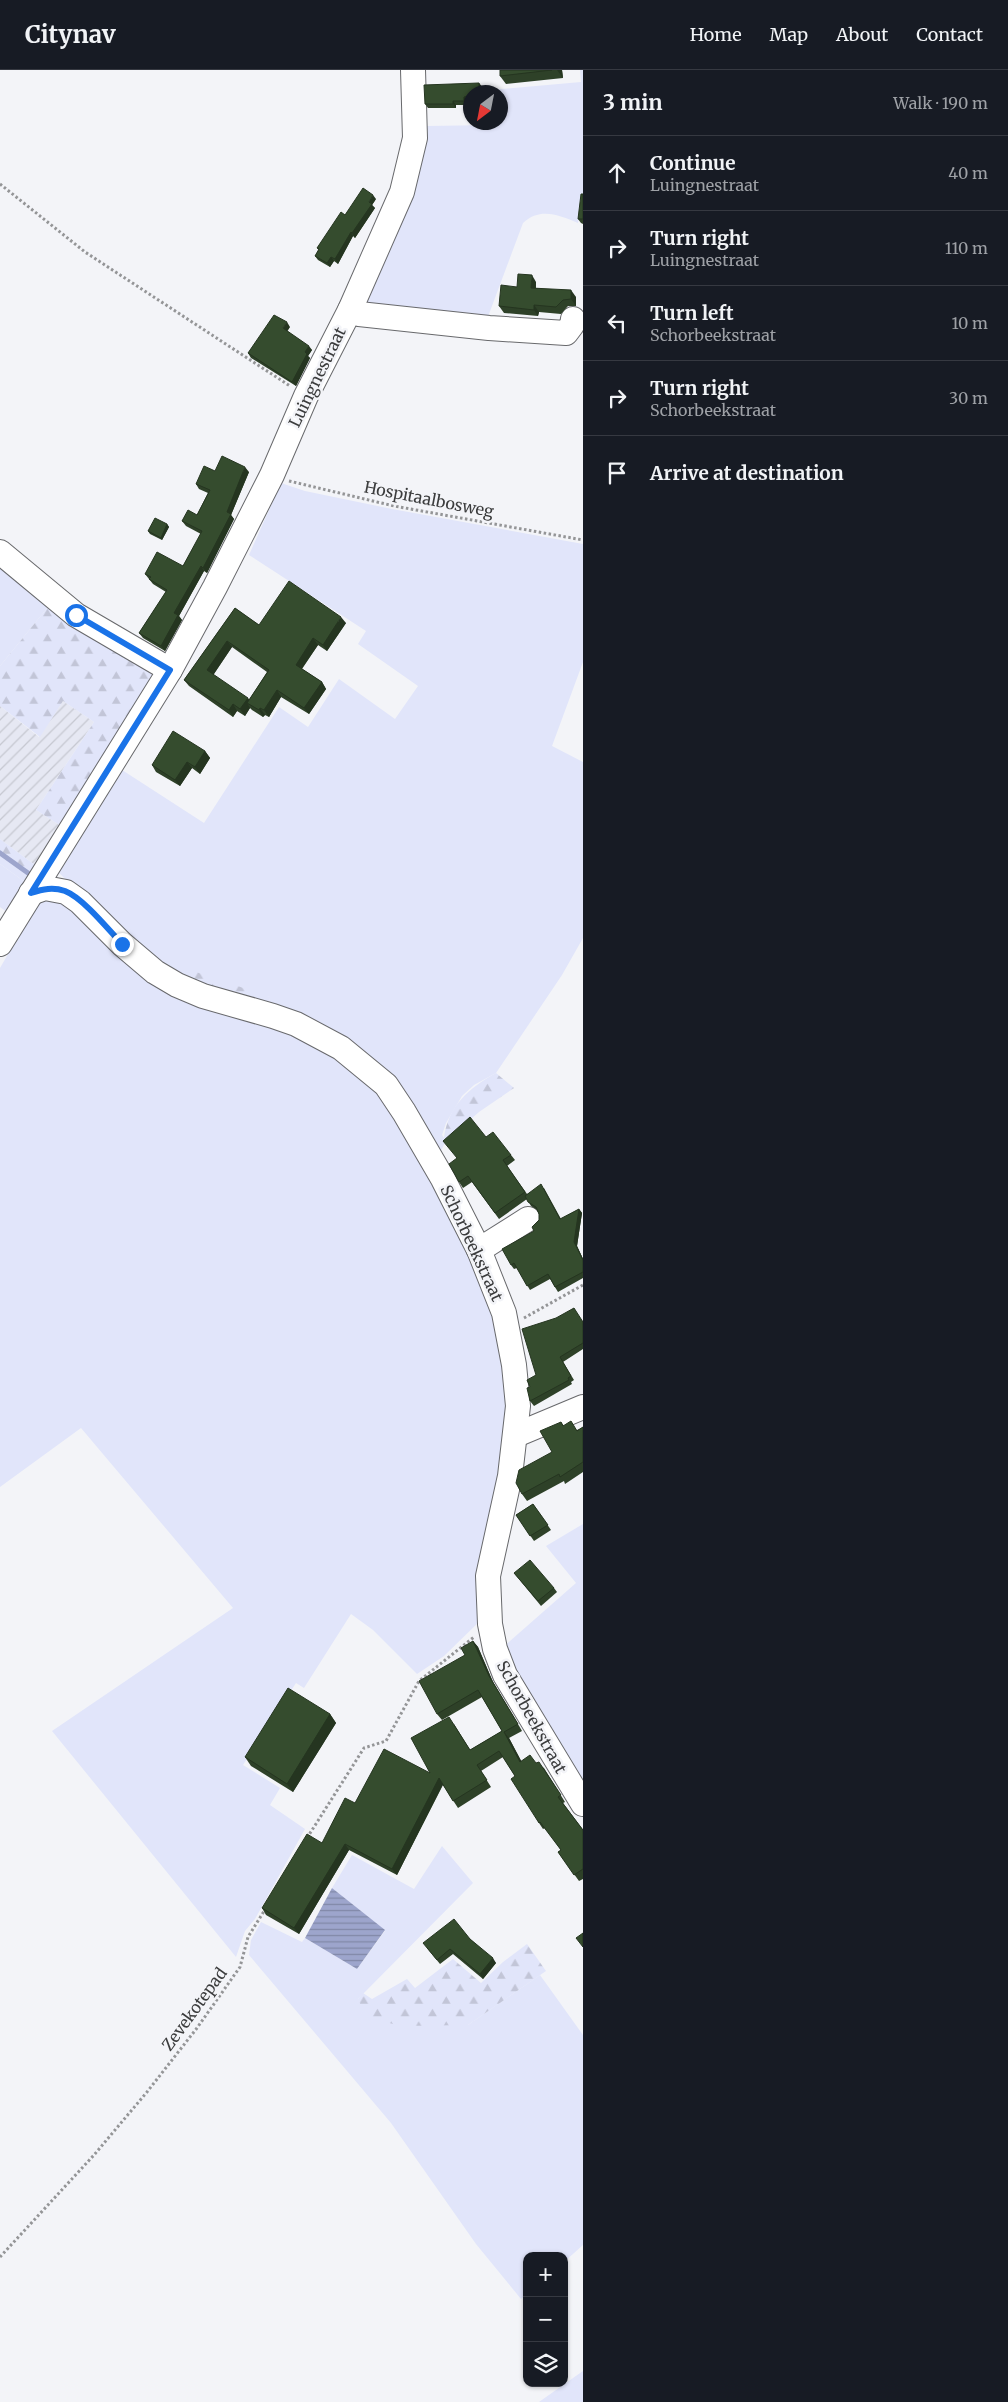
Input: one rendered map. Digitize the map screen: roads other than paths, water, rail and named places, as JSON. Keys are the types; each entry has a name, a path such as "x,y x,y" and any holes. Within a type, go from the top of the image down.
{"street":[{"name":"Luingnestraat","path":"0,944 170,670 272,475 306,396 350,310 394,213 409,169 414,138 413,70"},
{"path":"350,310 359,314 489,328 566,333 572,325 572,319"},
{"path":"0,552 76,615 170,670"},
{"name":"Schorbeekstraat","path":"31,893 45,888 66,892 155,972 177,985 203,996 296,1024 341,1048 386,1085 404,1112 443,1179 479,1250 504,1313 517,1386 516,1435 510,1476 488,1576 490,1624 495,1649 505,1675 583,1804"},
{"path":"479,1250 528,1219"},
{"path":"516,1435 583,1406"}],"water":[{"path":"332,1888 385,1930 357,1969 305,1938"}],"waterway":[{"path":"0,853 28,873"}]}
